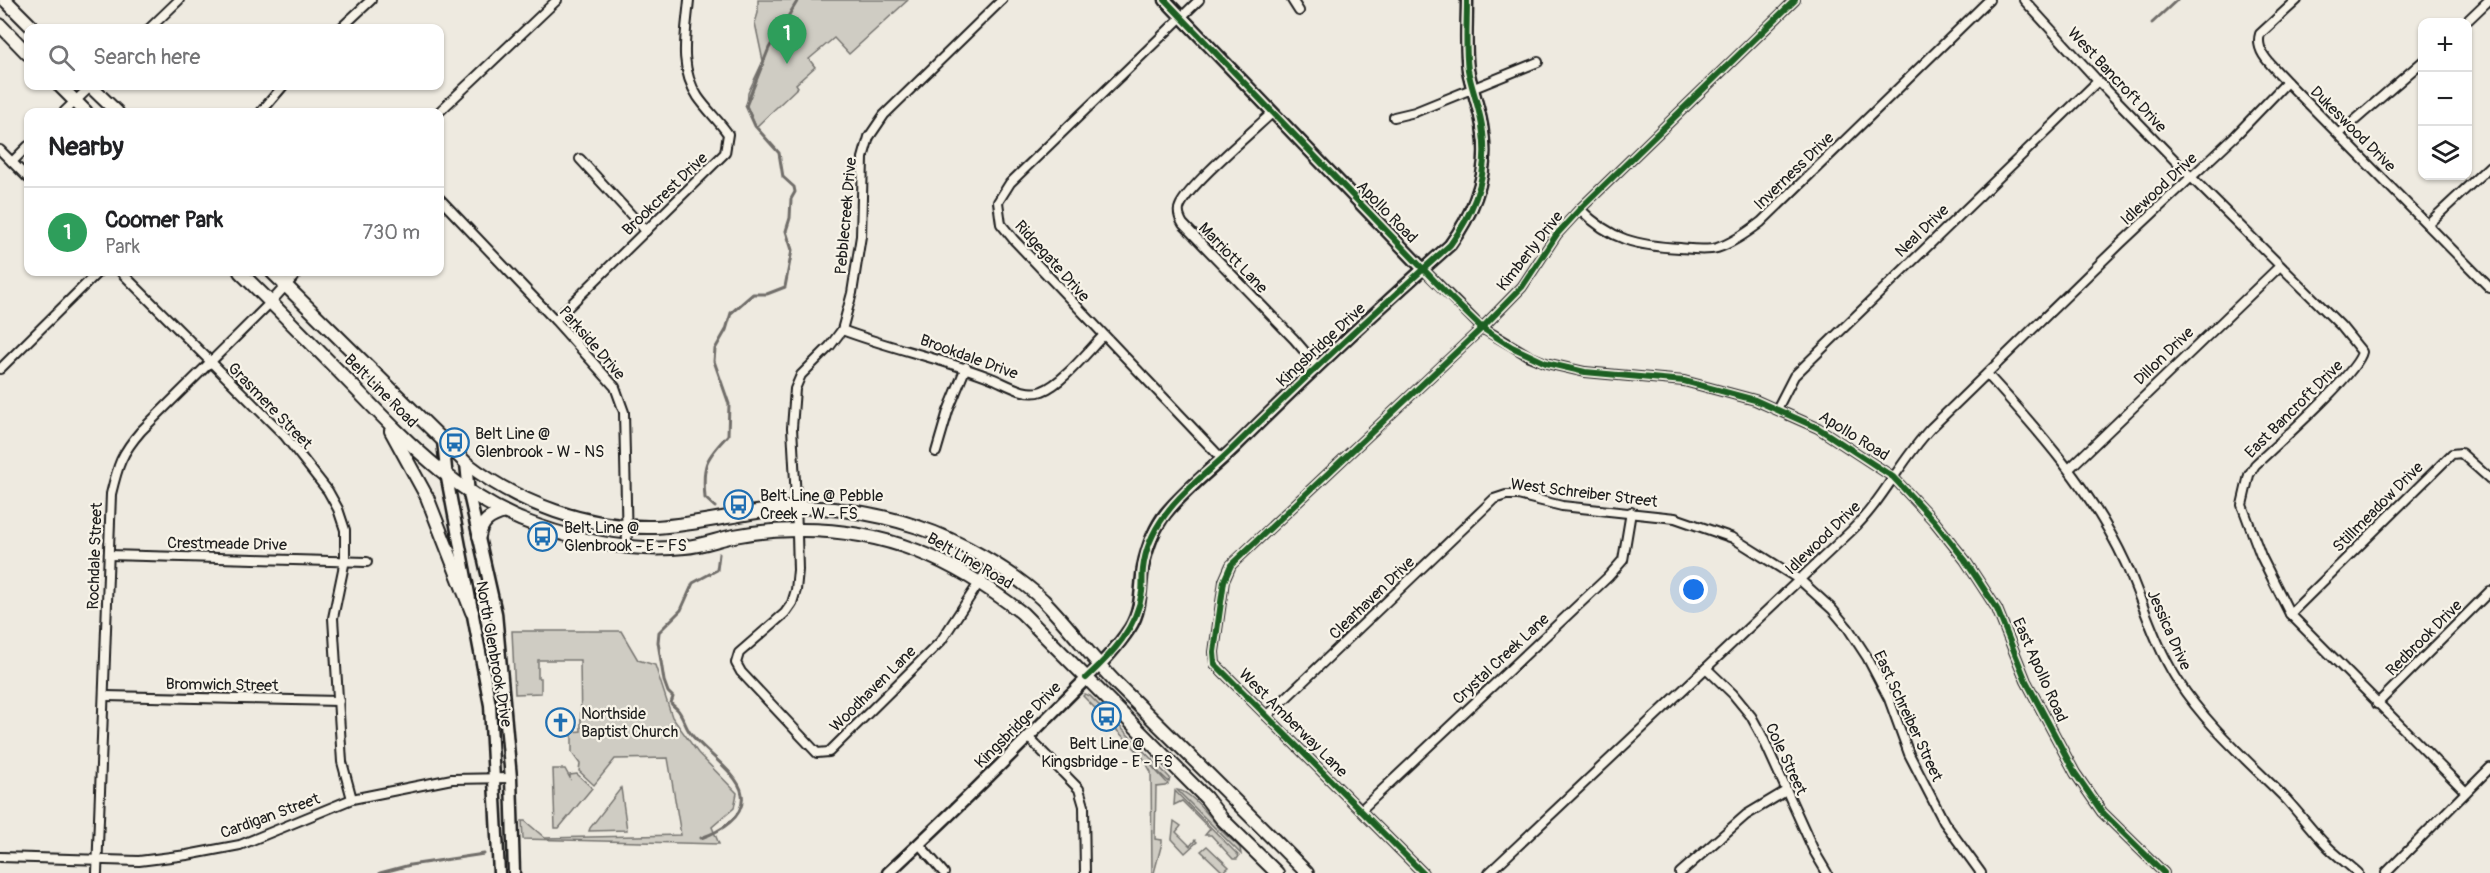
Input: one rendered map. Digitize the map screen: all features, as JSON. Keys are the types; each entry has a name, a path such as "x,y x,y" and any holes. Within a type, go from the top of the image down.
{"main road":[{"path":"5,0 29,24"},
{"path":"0,25 24,50"},
{"path":"64,90 82,108"},
{"path":"95,90 113,108"},
{"name":"Belt Line Road","path":"244,276 384,419 447,478 469,494 504,512 570,536 627,546 686,547 734,536 797,530 823,531 894,542 937,557 1022,613 1206,798 1222,819 1277,873"},
{"name":"Belt Line Road","path":"276,276 466,463 502,489 529,502 594,522 627,526 699,523 772,510 853,512 899,521 941,535 992,563 1042,600 1100,666 1307,873"},
{"path":"384,419 427,497 472,612"},
{"path":"479,536 482,524 490,517 504,512"},
{"path":"1257,852 1272,837"}],"street":[{"path":"154,24 179,0"},
{"path":"345,24 371,0"},
{"path":"443,108 557,0"},
{"name":"Brookcrest Drive","path":"555,320 718,163 725,153 728,134 688,79 684,59 689,0"},
{"name":"Pebblecreek Drive","path":"736,663 739,653 785,613 792,603 798,570 792,428 795,389 801,375 830,346 842,330 852,293 861,236 863,158 869,137 884,115 1002,0"},
{"name":"Apollo Road","path":"1165,0 1482,328 1512,347 1556,366 1612,376 1684,381 1732,393 1777,409 1823,431 1893,477"},
{"name":"Ridgegate Drive","path":"1199,0 1010,183 998,202 1001,224 1014,240 1222,459"},
{"path":"1292,0 1299,11"},
{"name":"Kingsbridge Drive","path":"888,873 1100,666 1132,626 1142,593 1143,567 1151,540 1164,516 1180,498 1450,245 1461,230 1479,190 1483,171 1484,133 1472,87 1467,52 1467,0"},
{"name":"Kimberly Drive","path":"1231,565 1482,328 1522,287 1557,234 1580,209 1795,0"},
{"name":"Inverness Drive","path":"1580,209 1595,225 1619,239 1643,245 1716,248 1740,237 1761,222 1989,0"},
{"name":"West Bancroft Drive","path":"2024,0 2191,177"},
{"name":"Dukeswood Drive","path":"2297,0 2260,34 2259,50 2287,82 2490,288"},
{"path":"2470,18 2489,0"},
{"path":"1394,117 1415,112 1538,62"},
{"path":"2339,134 2418,65"},
{"name":"Neal Drive","path":"1777,409 1794,376 2098,81"},
{"name":"Idlewood Drive","path":"1489,873 1870,513 1912,448 2236,135 2287,82"},
{"path":"69,108 87,90"},
{"path":"264,108 280,90"},
{"name":"Marriott Lane","path":"1272,112 1197,184 1180,206 1179,217 1182,224 1294,339 1318,367"},
{"path":"0,150 24,174"},
{"path":"12,162 24,150"},
{"path":"580,159 646,231"},
{"path":"2428,224 2490,166"},
{"name":"East Bancroft Drive","path":"2191,177 2341,326 2362,352 2361,360 2330,394 2255,465 2249,475 2242,505 2261,556 2290,614 2466,792"},
{"name":"Parkside Drive","path":"444,203 615,387 624,412 627,546"},
{"name":"Dillon Drive","path":"2068,469 2280,266"},
{"path":"0,369 94,276"},
{"name":"Grasmere Street","path":"125,276 285,436 328,491 338,509 345,530 345,560 333,618 342,762 352,799"},
{"name":"Rochdale Street","path":"97,873 111,494 124,451 294,276"},
{"name":"Brookdale Drive","path":"842,330 966,368 1024,392 1042,392 1057,382 1103,336"},
{"path":"936,452 948,411 966,368"},
{"name":"Jessica Drive","path":"1987,374 2028,419 2068,469 2101,517 2126,563 2166,659 2179,682 2217,730 2292,806 2327,846 2358,873"},
{"name":"North Glenbrook Drive","path":"443,441 447,478 490,705 500,873"},
{"name":"Stillmeadow Drive","path":"2290,614 2452,454 2461,453 2490,479"},
{"name":"North Glenbrook Drive","path":"466,463 469,494 496,613 511,778 514,873"},
{"name":"East Apollo Road","path":"1893,477 1934,520 1965,560 1997,609 2026,681 2075,773 2102,812 2164,873"},
{"name":"West Schreiber Street","path":"1494,499 1506,495 1518,495 1562,506 1675,518 1725,534 1778,564 1800,580"},
{"name":"Clearhaven Drive","path":"1267,716 1494,499"},
{"name":"Crystal Creek Lane","path":"1361,810 1608,577 1623,560 1631,512"},
{"name":"Crestmeade Drive","path":"108,555 367,562"},
{"name":"Woodhaven Lane","path":"736,663 741,672 817,753 829,752 941,641 992,563"},
{"name":"West Amberway Lane","path":"1231,565 1224,580 1214,652 1215,664 1423,873"},
{"name":"East Schreiber Street","path":"1800,580 1832,609 1867,657 1889,699 1909,754 1944,822 1981,873"},
{"name":"Redbrook Drive","path":"2377,704 2490,591"},
{"name":"Cole Street","path":"1706,668 1733,694 1751,716 1827,873"},
{"name":"Bromwich Street","path":"105,696 339,701"},
{"path":"1028,737 1069,776 1079,789 1084,806 1085,873"},
{"path":"2386,873 2490,768"},
{"name":"Cardigan Street","path":"0,856 139,861 187,855 240,845 352,799 452,779 511,778"},
{"path":"1680,873 1746,815 1786,792"},
{"path":"919,844 944,873"}],"shaded area":[{"path":"758,0 908,0 849,54 834,38 809,59 815,67 796,84 798,87 756,127 747,106 748,93 763,61 755,23"},
{"path":"512,631 621,631 638,660 655,665 672,717 698,753 737,793 734,808 712,827 719,844 523,839 522,821 545,838 681,835 668,758 615,759 594,785 579,771 580,764 572,753 572,732 581,731 580,660 538,660 541,693 515,694"},
{"path":"1085,694 1090,696 1170,778 1169,782 1148,762 1168,784 1156,787 1155,839 1162,840 1162,843 1154,873 1152,873 1151,772 1142,756 1083,696"},
{"path":"553,769 565,769 570,778 570,775 577,774 592,788 559,828 555,828"},
{"path":"621,788 627,830 589,831 590,828"},
{"path":"1177,790 1190,796 1196,802 1240,848 1241,854"},
{"path":"1175,791 1239,856 1237,859 1233,859 1211,835 1205,835 1210,829 1182,801 1174,805"},
{"path":"1174,821 1181,826 1176,832 1190,846 1195,840 1197,842 1185,853 1172,839"},
{"path":"1207,846 1229,867 1223,872 1201,851"}],"waterway":[{"path":"715,507 705,498 705,470 714,450 728,435 729,404 714,361 715,349 726,330 731,313 753,294 767,294 785,287 792,250 786,231 790,218 791,199 795,192 794,187 783,177 779,153 755,126 746,106 769,48 798,0"},
{"path":"2152,23 2177,0"},
{"path":"701,838 723,828 736,816 740,810 742,794 728,770 691,734 679,712 671,703 673,697 668,692 664,681 658,642 659,632 681,610 693,583 717,570 719,554"},
{"path":"380,873 410,865 484,854"}],"cycle path":[{"path":"1165,0 1482,328 1512,347 1546,363 1585,372 1684,381 1755,400 1818,428 1893,477 1934,521 1965,560 1997,609 2026,681 2075,773 2102,812 2164,873"},
{"path":"1086,678 1114,650 1129,629 1139,605 1148,548 1157,527 1172,506 1340,345 1450,245 1459,232 1473,206 1484,164 1483,133 1468,70 1467,0"},
{"path":"1423,873 1215,664 1214,652 1224,581 1231,565 1482,328 1522,287 1557,234 1580,209 1795,0"}],"place":[{"name":"Coomer Park","path":"787,64"},
{"name":"Belt Line @ Glenbrook - W - NS","path":"454,443"},
{"name":"Belt Line @ Pebble Creek - W - FS","path":"739,505"},
{"name":"Belt Line @ Glenbrook - E - FS","path":"543,537"},
{"name":"Belt Line @ Kingsbridge - E - FS","path":"1107,716"},
{"name":"Northside Baptist Church","path":"560,723"}]}
